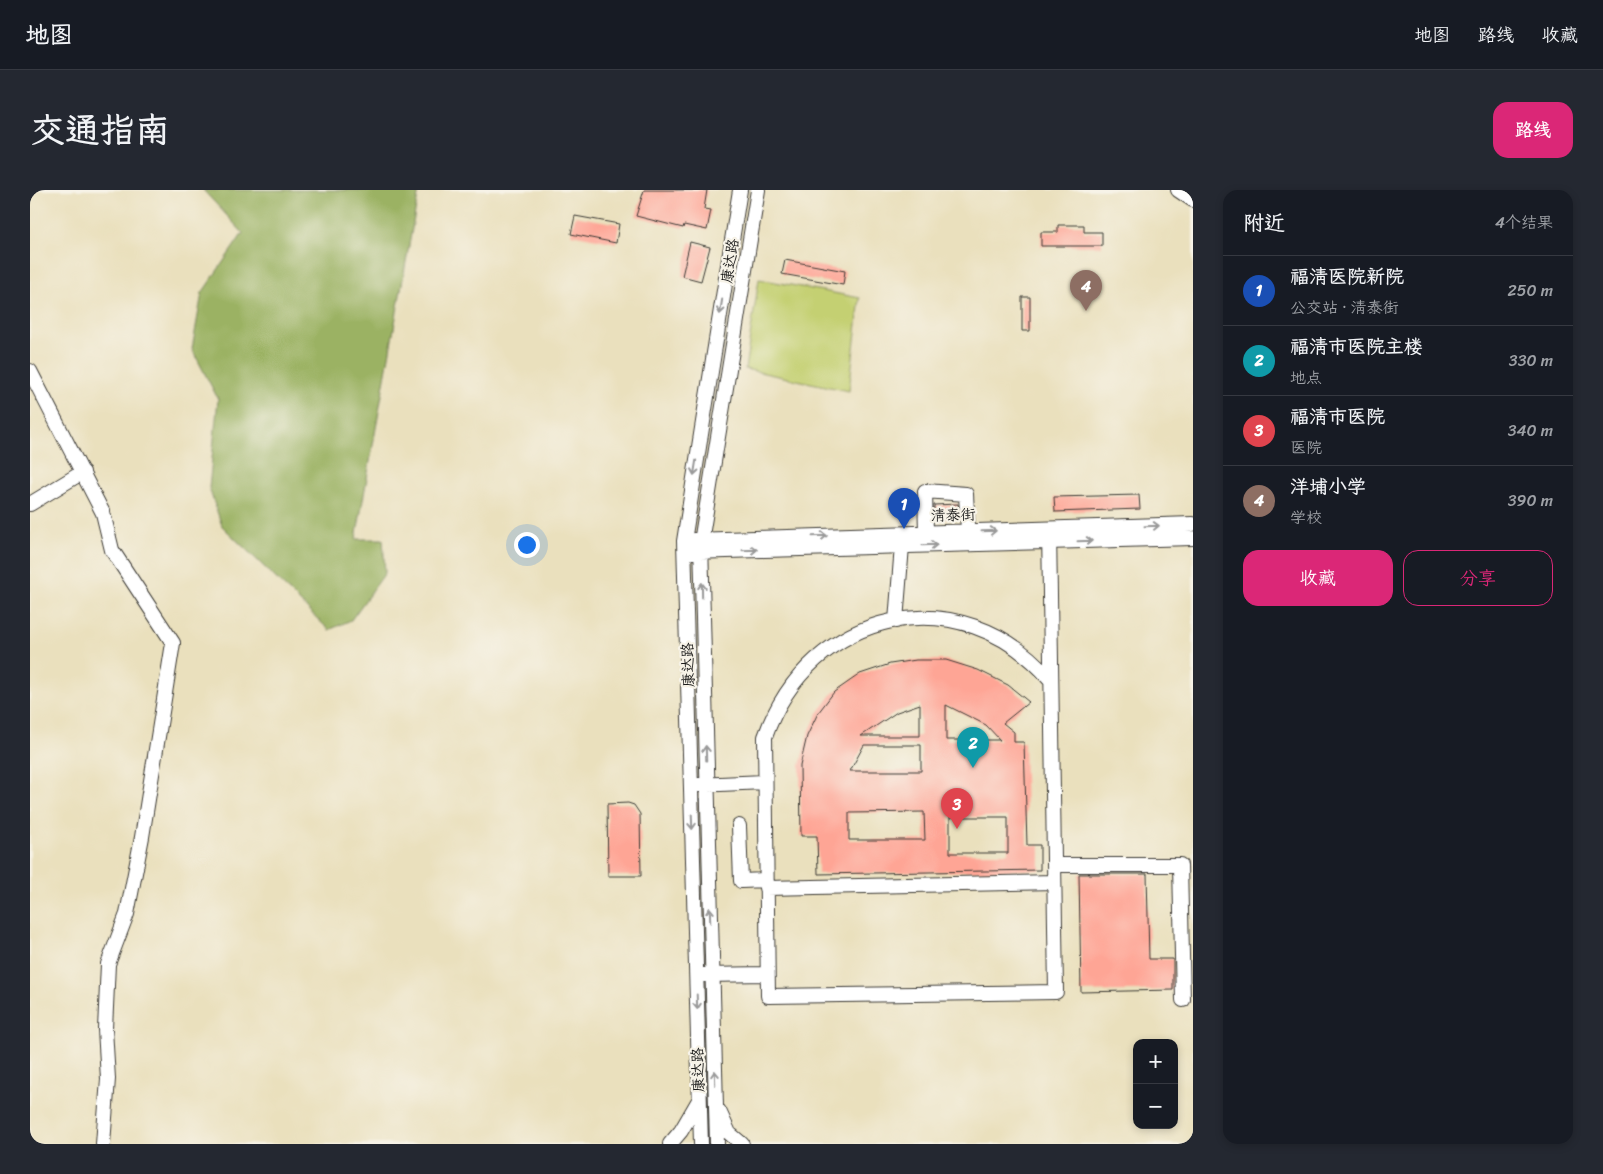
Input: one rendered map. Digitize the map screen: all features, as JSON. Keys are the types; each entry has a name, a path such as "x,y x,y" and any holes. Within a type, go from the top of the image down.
{"street":[{"name":"康达路","path":"701,1144 684,547 740,190"},
{"name":"康达路","path":"717,1144 701,545 758,190"},
{"path":"1178,190 1193,200"},
{"path":"30,370 103,513 112,550 173,643 142,837 127,914 108,964 105,1029 108,1079 103,1144"},
{"path":"30,504 83,472"},
{"path":"926,532 925,492 966,494 968,531"},
{"name":"清泰街","path":"701,545 902,546 1193,524"},
{"name":"清泰街","path":"684,547 968,531 1193,538"},
{"path":"1049,535 1056,992 768,996 764,782 765,737 772,716 790,686 825,651 845,638 896,621 916,618 946,618 979,627 1009,643 1034,660 1051,680"},
{"path":"896,621 902,546"},
{"path":"691,785 764,782"},
{"path":"739,826 741,881 766,884 1054,882"},
{"path":"1054,865 1180,865 1183,1000"},
{"path":"696,975 767,974"},
{"path":"715,1098 721,1118 730,1133 742,1144"},
{"path":"670,1144 681,1131 700,1099"}],"green space":[{"path":"203,190 419,190 356,539 383,539 385,573 351,620 329,630 222,526 209,488 218,399 192,349 202,293 243,233"},
{"path":"759,279 860,298 849,391 745,369"}],"building":[{"path":"644,190 707,190 704,209 711,210 707,230 684,225 683,228 636,216"},
{"path":"575,216 619,224 616,243 571,234"},
{"path":"1058,225 1084,225 1084,232 1102,232 1102,246 1041,246 1041,232 1058,232"},
{"path":"690,242 710,247 701,281 682,276"},
{"path":"785,260 845,271 843,285 782,274"},
{"path":"1022,297 1030,297 1030,331 1022,331"},
{"path":"1139,495 1140,509 1055,512 1054,497"},
{"path":"958,504 959,519 934,519 934,505"},
{"path":"916,660 946,660 978,670 1008,685 1029,702 1003,723 1014,732 1014,742 1024,742 1027,845 1040,845 1040,870 818,874 817,836 801,836 800,766 807,736 818,713 834,692 860,674 890,664","holes":["920,704 920,736 861,736 897,712","946,705 986,725 1000,740 946,740","864,745 921,745 921,771 850,771","924,812 925,840 849,840 849,813","950,817 1008,817 1008,853 950,853"]},
{"path":"628,803 634,805 640,814 641,876 608,876 607,804"},
{"path":"1079,874 1147,874 1149,959 1173,959 1173,990 1081,992"}],"place":[{"name":"洋埔小学","path":"1086,311"},
{"name":"福清医院新院","path":"904,529"},
{"name":"福清市医院主楼","path":"973,768"},
{"name":"福清市医院","path":"957,829"}]}
